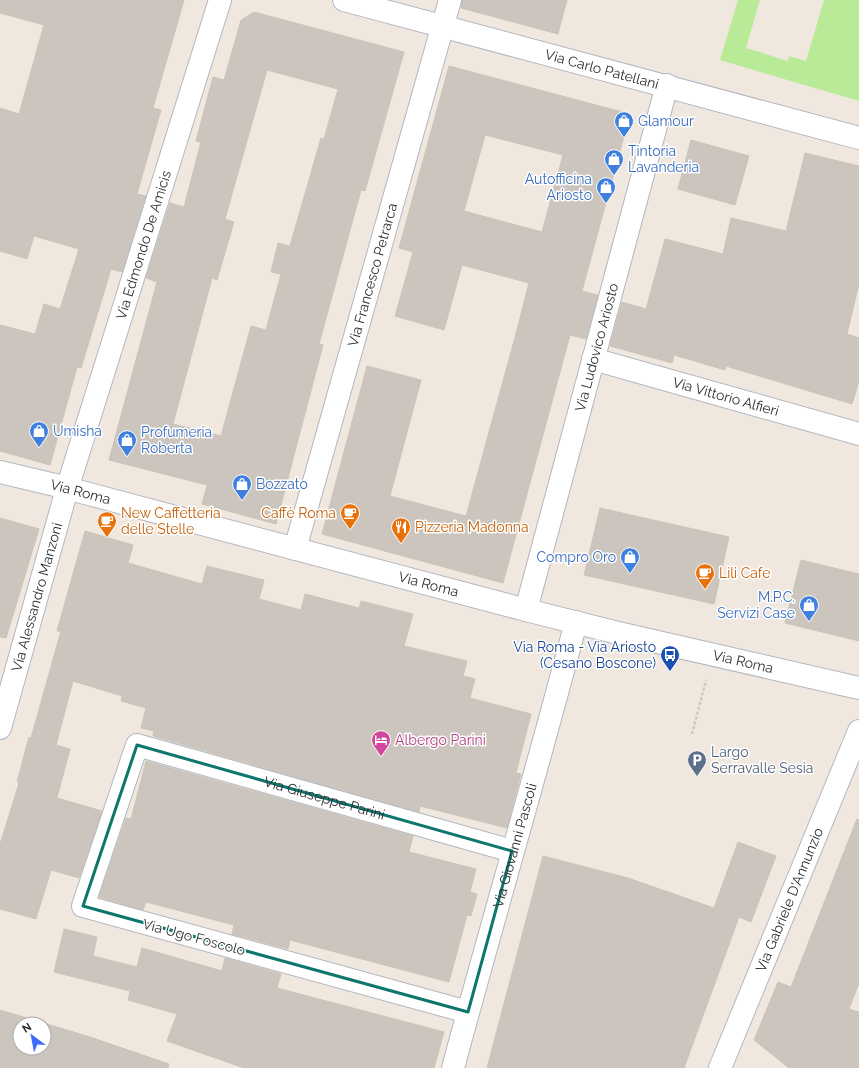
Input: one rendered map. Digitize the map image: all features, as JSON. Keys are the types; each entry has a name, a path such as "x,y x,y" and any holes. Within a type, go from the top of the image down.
{"street":[{"name":"Via Edmondo De Amicis","path":"66,489 220,0"},
{"name":"Via Carlo Patellani","path":"344,0 667,85 859,138"},
{"name":"Via Francesco Petrarca","path":"295,549 450,0"},
{"name":"Via Ludovico Ariosto","path":"526,610 667,85"},
{"name":"Via Vittorio Alfieri","path":"593,359 859,434"},
{"name":"Via Roma","path":"0,472 526,610 859,688"},
{"name":"Via Alessandro Manzoni","path":"0,728 66,489"},
{"name":"Via Giovanni Pascoli","path":"453,1068 576,622"},
{"name":"Via Gabriele D'Annunzio","path":"720,1068 859,731"},
{"name":"Via Giuseppe Parini","path":"137,745 512,851"},
{"name":"Via Ugo Foscolo","path":"137,745 83,906 468,1012"}],"path":[{"path":"692,734 713,654"}],"highlighted area":[{"path":"137,745 512,851 468,1012 83,906"}],"green space":[{"path":"738,0 760,0 746,48 788,61 789,56 806,61 824,0 859,0 859,101 720,60"}],"building":[{"path":"0,0 184,0 153,108 161,110 137,194 146,196 122,272 111,269 81,368 77,367 50,465 0,451 0,325 35,334 44,304 60,309 79,249 34,236 27,259 0,251 0,108 19,114 44,25 0,13"},
{"path":"462,0 567,0 558,34 461,8"},
{"path":"254,12 404,52 365,191 361,190 319,344 323,345 276,524 202,504 207,485 109,460 157,282 146,278 170,203 184,207 201,142 196,141 213,77 224,80 241,20","holes":["267,70 338,89 324,139 321,138 290,246 278,243 271,272 281,274 266,330 251,326 221,436 173,424 212,278 217,280 234,222 225,219"]},
{"path":"449,66 630,114 582,291 598,295 586,339 570,335 503,583 322,534 367,366 421,380 390,496 466,516 514,341 529,283 462,265 444,330 395,316 413,252 399,248","holes":["485,135 563,155 542,232 464,211"]},
{"path":"691,140 749,156 735,205 678,189"},
{"path":"805,153 859,166 859,284 847,334 859,338 859,381 852,404 726,366 725,370 674,355 672,363 610,346 622,302 646,309 665,239 723,254 731,218 786,231"},
{"path":"600,508 729,537 714,604 584,575"},
{"path":"0,518 39,529 6,638 0,637"},
{"path":"85,531 133,545 128,563 202,584 207,566 264,580 259,599 301,610 305,594 359,608 361,601 413,614 404,646 467,661 463,676 475,679 470,698 531,714 516,773 521,774 507,828 420,806 419,812 153,736 154,731 141,728 146,708 121,701 122,696 73,681 56,745 70,749 57,798 102,811 79,878 51,870 36,919 0,909 0,844 19,783 17,782 29,737 31,738 61,631 57,631"},
{"path":"801,560 859,574 859,641 785,623"},
{"path":"146,761 413,836 409,852 476,869 470,892 477,894 471,916 467,915 449,982 290,940 288,949 232,934 234,925 146,902 143,910 99,897 126,818 131,819"},
{"path":"857,819 859,820 859,983 849,1009 859,1012 859,1068 789,1068 754,1040 778,982 791,987"},
{"path":"738,842 776,856 751,922 739,917 684,1068 487,1068 543,856 628,878 714,908"},
{"path":"64,929 97,937 93,956 137,967 142,948 222,971 225,958 281,974 277,988 444,1032 434,1068 244,1068 167,1041 177,1014 128,1000 130,991 54,972"},
{"path":"0,1010 20,1016 12,1016 12,1056 52,1056 52,1026 169,1064 168,1068 0,1068"}],"place":[{"name":"Glamour","path":"624,138"},
{"name":"Tintoria Lavanderia","path":"614,176"},
{"name":"Autofficina Ariosto","path":"606,204"},
{"name":"Umisha","path":"39,448"},
{"name":"Profumeria Roberta","path":"127,457"},
{"name":"Bozzato","path":"242,501"},
{"name":"Caffè Roma","path":"350,530"},
{"name":"New Caffetteria delle Stelle","path":"107,538"},
{"name":"Pizzeria Madonna","path":"401,544"},
{"name":"Compro Oro","path":"630,574"},
{"name":"Lili Cafe","path":"705,590"},
{"name":"M.P.C. Servizi Case","path":"809,622"},
{"name":"Via Roma - Via Ariosto (Cesano Boscone)","path":"670,672"},
{"name":"Albergo Parini","path":"381,757"},
{"name":"Largo Serravalle Sesia","path":"697,777"}]}
